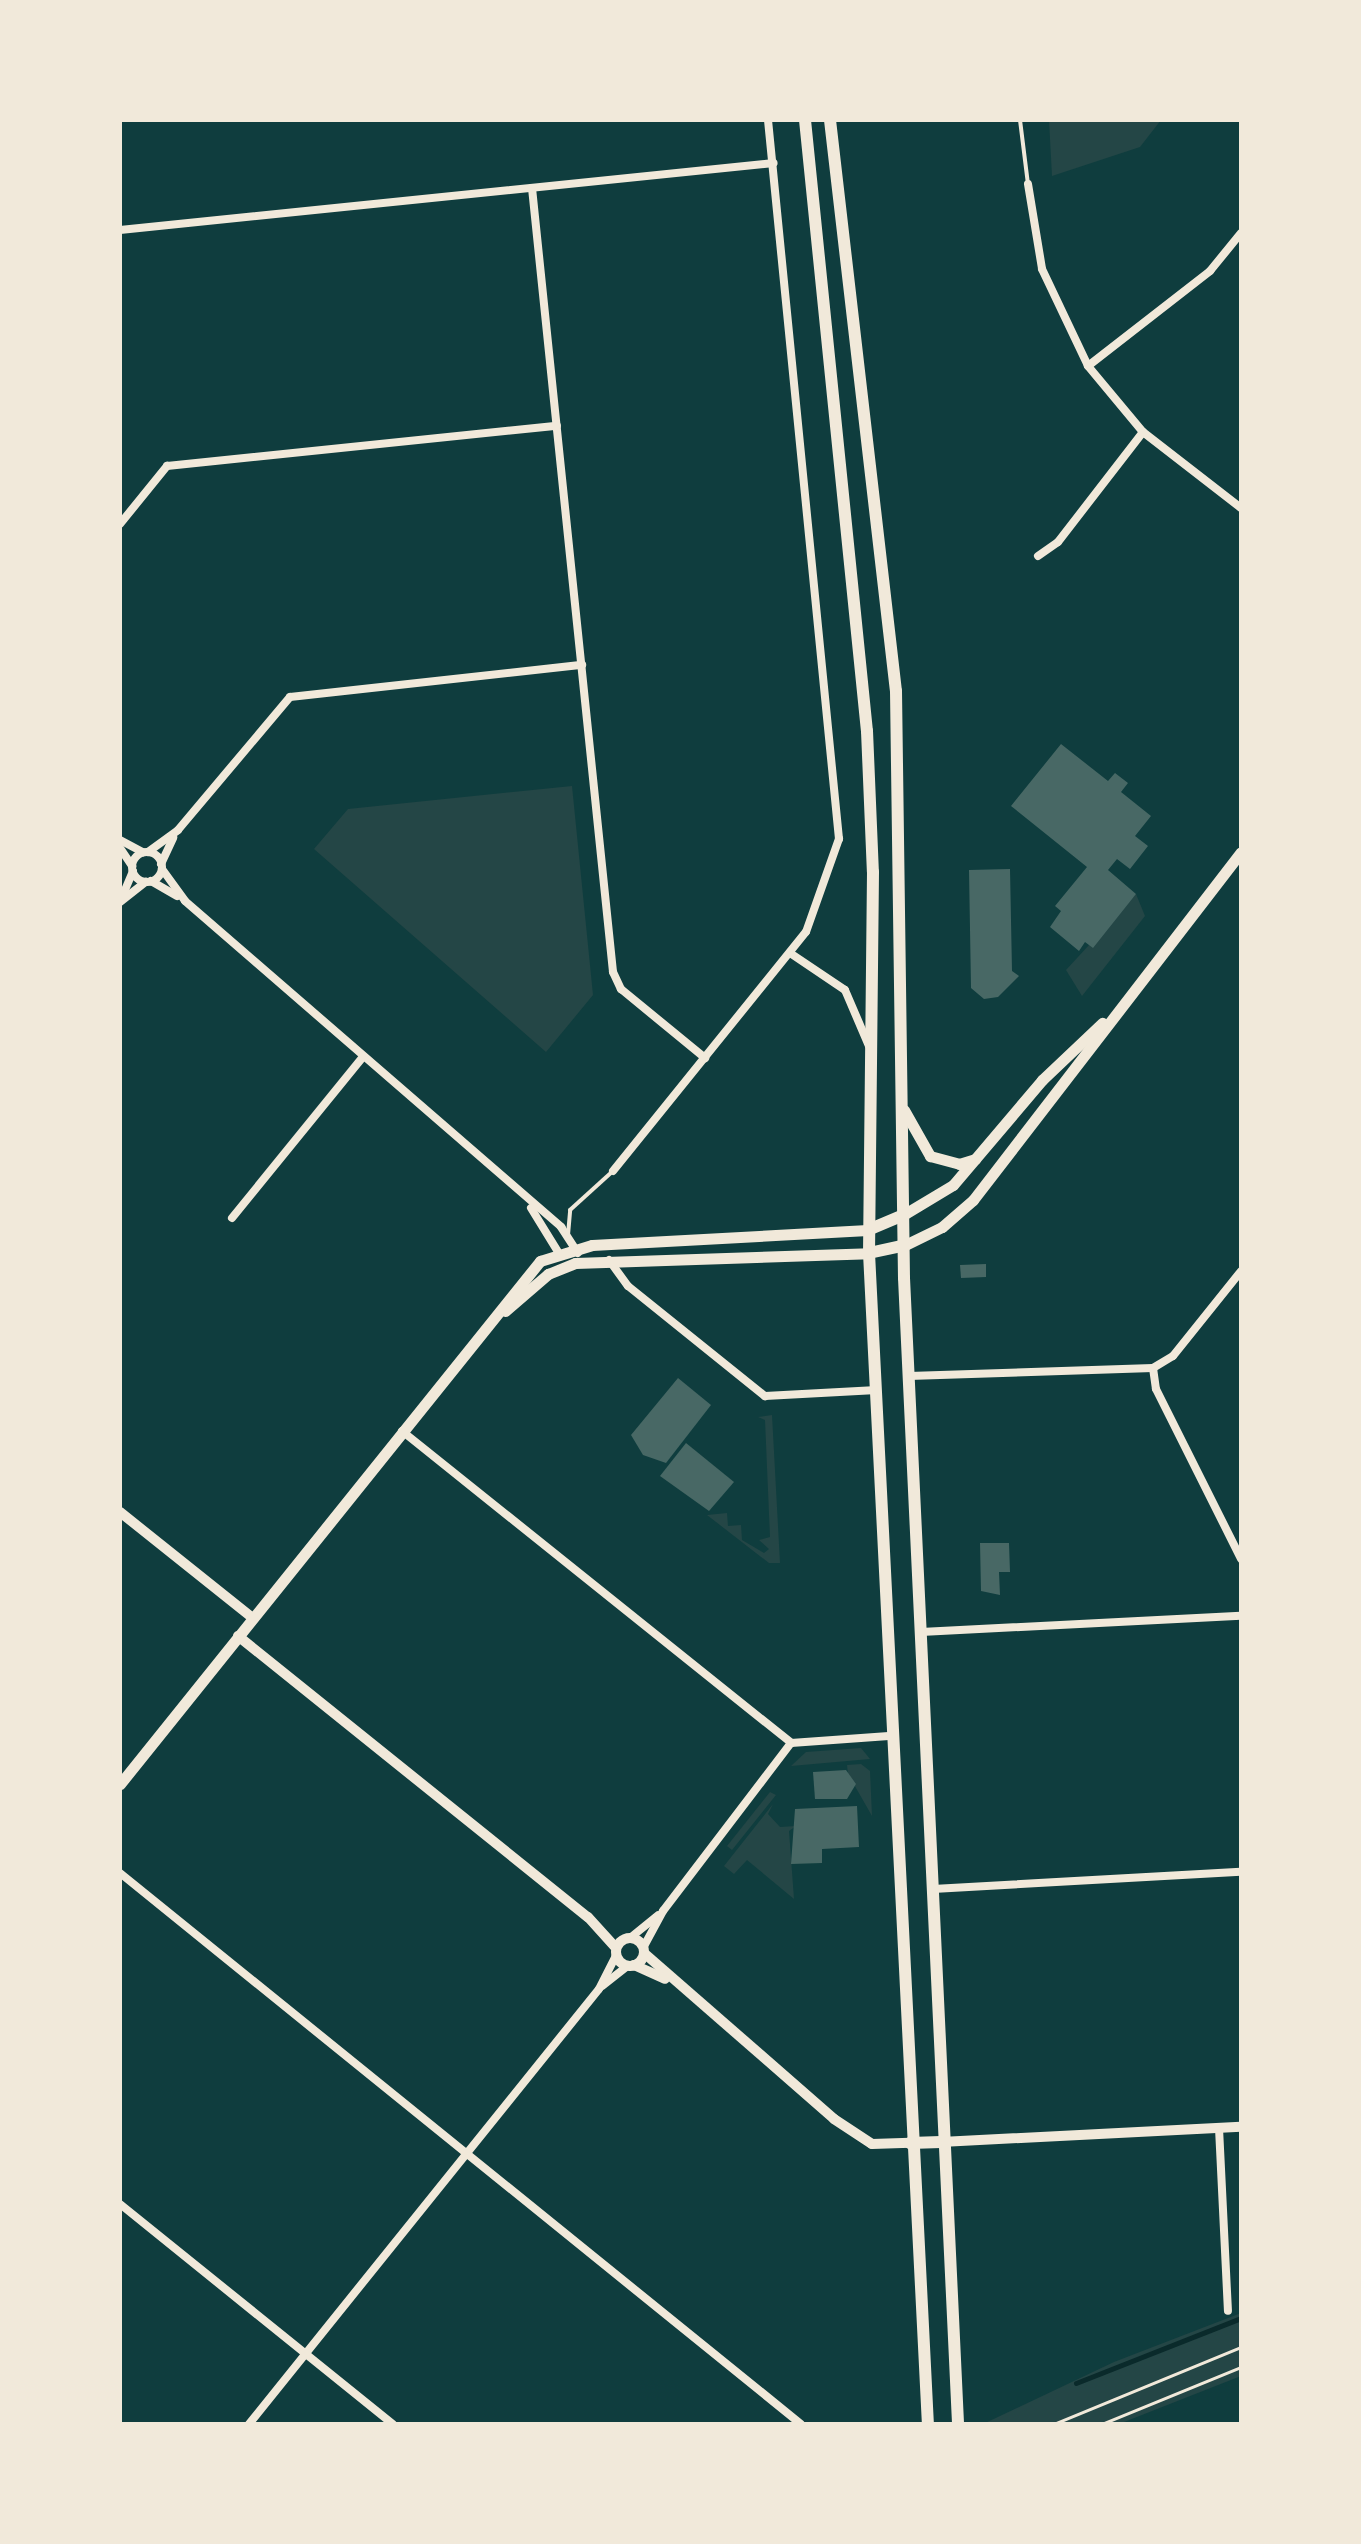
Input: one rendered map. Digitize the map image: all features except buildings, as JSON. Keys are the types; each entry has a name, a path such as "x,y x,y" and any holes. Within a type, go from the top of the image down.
{"highway":[{"path":"805,120 867,731 868,1230 889,1736 928,2424"},
{"path":"830,120 896,691 903,1246 928,1889 958,2424"},
{"path":"868,1230 903,1216"},
{"path":"869,1253 903,1246"},
{"path":"910,2143 941,2142"}],"main road":[{"path":"903,1246 942,1228 973,1200 1241,852"},
{"path":"903,1216 953,1185 1052,1069 1120,1006"},
{"path":"902,1101 915,1140 930,1156 959,1164 978,1156"},
{"path":"120,1784 494,1320 526,1272 558,1251 576,1247 868,1230"},
{"path":"494,1320 573,1263 869,1253"}],"street":[{"path":"613,1171 790,954 816,914 839,828 768,120"},
{"path":"120,230 774,163"},
{"path":"1028,184 1042,269 1088,366 1144,432 1241,508"},
{"path":"532,188 614,978 705,1058"},
{"path":"1088,366 1210,271 1241,233"},
{"path":"120,524 167,466 557,426"},
{"path":"1038,556 1058,542 1144,432"},
{"path":"120,902 133,869 146,853 178,830 290,697 582,664"},
{"path":"120,902 148,882 162,866 178,830"},
{"path":"120,844 146,853 162,866 185,901"},
{"path":"120,844 133,869 148,882 185,901 568,1235 576,1247 573,1263 558,1251 528,1204"},
{"path":"790,954 845,990 869,1046"},
{"path":"232,1218 362,1058"},
{"path":"609,1260 628,1286 765,1396 877,1390"},
{"path":"909,1376 1152,1368 1173,1356 1241,1271"},
{"path":"1152,1368 1156,1389 1241,1558"},
{"path":"402,1431 791,1743 889,1736"},
{"path":"120,1512 253,1618"},
{"path":"920,1632 1241,1616"},
{"path":"238,1636 622,1945 631,1965 670,1982"},
{"path":"599,1989 644,1950 663,1911 791,1743"},
{"path":"120,1872 801,2424"},
{"path":"928,1889 1241,1872"},
{"path":"248,2424 599,1989 622,1945 663,1911"},
{"path":"622,1945 644,1950 670,1982 834,2119 872,2144 910,2143"},
{"path":"941,2142 1241,2127"},
{"path":"1219,2128 1228,2311"},
{"path":"120,2204 393,2424"}],"lane":[{"path":"1020,120 1028,184"},
{"path":"568,1235 570,1210 613,1171"}],"path":[{"path":"1054,2424 1241,2347"},
{"path":"1102,2424 1241,2367"}],"shaded area":[{"path":"1049,120 1161,120 1140,147 1052,176"},
{"path":"572,786 593,995 546,1052 314,849 348,809"},
{"path":"1136,894 1145,916 1082,996 1066,970"},
{"path":"772,1415 780,1563 769,1563 707,1515 727,1513 728,1526 741,1525 742,1540 764,1553 769,1549 759,1540 770,1537 765,1420 758,1417"},
{"path":"861,1748 870,1759 791,1766 806,1752"},
{"path":"861,1764 870,1771 872,1816 848,1774 847,1765"},
{"path":"770,1792 776,1795 732,1850 727,1846"},
{"path":"773,1804 768,1814 780,1827 796,1826 789,1831 794,1899 747,1860 734,1874 724,1866"},
{"path":"1241,2313 1241,2376 1119,2424 983,2424 1114,2362"}],"waterway":[{"path":"1076,2383 1241,2318"}]}
